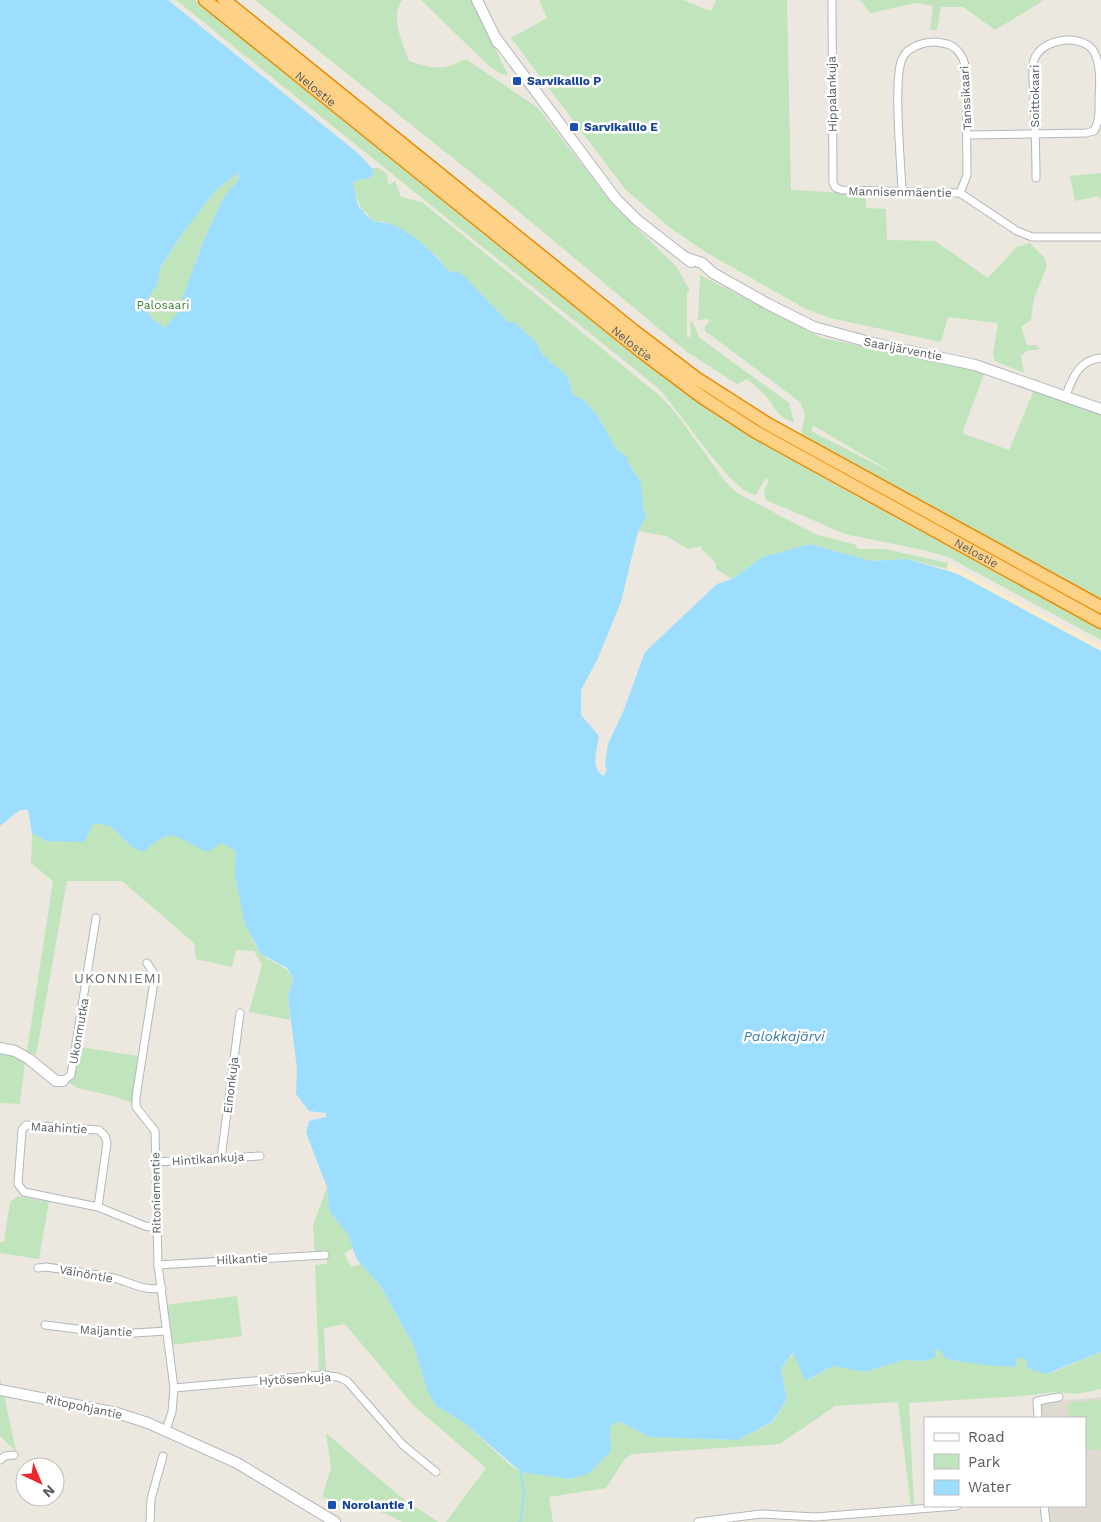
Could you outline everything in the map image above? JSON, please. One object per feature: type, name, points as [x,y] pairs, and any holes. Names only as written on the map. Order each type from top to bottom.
[{"type":"highway","name":"Nelostie","points":[[205,0],[642,352],[702,397],[801,458],[1101,622]]},
{"type":"highway","name":"Nelostie","points":[[224,0],[634,331],[696,378],[782,432],[1101,607]]},
{"type":"main road","name":"Saarijärventie","points":[[477,0],[496,38],[616,199],[638,220],[687,258],[702,263],[713,273],[791,317],[831,333],[975,365],[1066,395],[1101,409]]},
{"type":"main road","points":[[0,1048],[15,1051],[56,1081],[63,1081]]},
{"type":"main road","name":"Ritopohjantie","points":[[0,1390],[117,1413],[166,1430],[237,1463],[335,1522]]},
{"type":"street","name":"Hippalankuja","points":[[832,0],[832,145],[834,183],[836,188]]},
{"type":"street","name":"Soittokaari","points":[[968,135],[1035,134],[1086,134],[1094,131],[1098,124],[1100,76],[1098,59],[1092,49],[1083,43],[1066,40],[1049,44],[1039,52],[1034,60],[1035,134],[1036,178]]},
{"type":"street","name":"Tanssikaari","points":[[902,190],[899,78],[902,58],[916,45],[938,42],[949,44],[958,50],[964,59],[967,78],[968,175],[960,193]]},
{"type":"street","name":"Mannisenmäentie","points":[[836,188],[842,190],[902,190],[960,193],[1017,231],[1032,237],[1101,237]]},
{"type":"street","points":[[1066,395],[1077,369],[1086,361],[1101,358]]},
{"type":"street","name":"Ukonmutka","points":[[63,1081],[71,1075],[96,918]]},
{"type":"street","name":"Ritoniementie","points":[[147,963],[155,975],[136,1107],[155,1131],[158,1265],[174,1388],[172,1412],[166,1430]]},
{"type":"street","name":"Einonkuja","points":[[221,1158],[240,1013]]},
{"type":"street","name":"Maahintie","points":[[98,1207],[107,1143],[105,1136],[99,1130],[26,1125],[22,1130],[18,1184],[19,1188],[24,1192],[98,1207],[145,1226],[156,1228]]},
{"type":"street","name":"Hintikankuja","points":[[155,1162],[260,1156]]},
{"type":"street","name":"Hilkantie","points":[[158,1265],[325,1255]]},
{"type":"street","name":"Väinöntie","points":[[38,1268],[46,1267],[111,1277],[140,1288],[154,1290],[162,1288]]},
{"type":"street","name":"Maijantie","points":[[45,1325],[117,1334],[167,1331]]},
{"type":"street","name":"Hytösenkuja","points":[[174,1388],[323,1375],[338,1377],[354,1387],[403,1446],[436,1472]]},
{"type":"street","points":[[1038,1417],[1037,1400],[1059,1397]]},
{"type":"street","points":[[0,1460],[5,1456],[14,1455]]},
{"type":"street","points":[[150,1522],[151,1499],[163,1456]]},
{"type":"street","points":[[698,1522],[761,1514],[815,1519],[946,1507]]},
{"type":"street","points":[[1044,1507],[1046,1522]]},
{"type":"shaded area","points":[[1101,1397],[1101,1522],[1048,1522],[1047,1507],[1086,1507],[1086,1417],[1040,1417],[1039,1403]]},
{"type":"green space","points":[[176,0],[195,0],[638,358],[693,397],[806,468],[1101,628],[1101,640],[948,557],[845,534],[766,500],[764,490],[769,481],[766,478],[756,495],[746,491],[720,466],[658,388]]},
{"type":"green space","points":[[255,0],[403,0],[399,6],[397,22],[409,61],[438,68],[451,66],[466,59],[538,108],[615,207],[677,267],[690,291],[687,293],[687,338],[691,336],[690,322],[692,321],[700,338],[789,403],[794,422],[776,411],[765,395],[747,379],[737,384],[687,352],[488,186]]},
{"type":"green space","points":[[421,0],[472,0],[508,75],[501,74],[490,67]]},
{"type":"green space","points":[[539,0],[683,0],[711,11],[716,0],[787,0],[791,190],[865,194],[866,208],[886,209],[887,240],[935,241],[988,278],[1017,247],[1030,243],[1045,258],[1047,266],[1034,298],[1031,320],[1021,327],[1027,345],[1036,345],[1040,349],[1027,351],[1021,356],[1024,373],[995,361],[993,354],[998,323],[948,317],[941,342],[830,318],[804,308],[707,253],[669,227],[626,190],[511,38],[547,18]]},
{"type":"green space","points":[[858,0],[1044,0],[995,30],[963,7],[941,7],[937,30],[930,30],[933,6],[916,3],[870,13],[862,2]]},
{"type":"green space","points":[[377,167],[387,174],[388,185],[395,181],[401,197],[422,202],[660,396],[676,413],[724,480],[737,493],[815,534],[856,545],[857,549],[885,549],[948,563],[947,569],[907,559],[871,561],[810,544],[763,557],[732,579],[716,569],[716,563],[701,549],[702,546],[688,549],[666,536],[638,531],[646,517],[643,507],[641,482],[630,466],[627,457],[617,450],[597,415],[583,399],[573,395],[568,377],[543,355],[536,342],[514,322],[508,322],[449,272],[438,257],[383,221],[374,222],[366,212],[362,211],[352,185],[354,181],[373,175],[373,169]]},
{"type":"green space","name":"Palosaari","points":[[239,172],[238,180],[223,198],[202,244],[177,314],[165,328],[151,318],[144,305],[157,285],[160,268],[182,234],[216,190]]},
{"type":"green space","points":[[1101,173],[1101,200],[1099,196],[1075,201],[1070,176]]},
{"type":"green space","points":[[700,275],[822,338],[955,365],[984,374],[962,433],[1009,450],[1034,390],[1101,415],[1101,600],[801,435],[805,414],[800,402],[705,331],[705,326],[710,321],[706,318],[698,321]],"holes":[[[814,426],[897,475],[811,431]]]},
{"type":"green space","points":[[94,823],[110,826],[132,847],[161,825],[239,839],[242,898],[247,926],[263,956],[285,969],[293,978],[288,997],[290,1020],[249,1012],[262,965],[254,951],[236,950],[232,967],[196,959],[194,943],[122,881],[67,881],[36,1055],[27,1051],[53,881],[31,863],[32,833],[46,841],[83,842]]},
{"type":"green space","points":[[80,1047],[138,1056],[132,1103],[117,1097],[78,1088],[68,1082],[74,1077]]},
{"type":"green space","points":[[0,1051],[14,1055],[25,1062],[20,1104],[0,1103]]},
{"type":"green space","points":[[327,1187],[329,1211],[348,1235],[353,1248],[344,1253],[351,1267],[361,1264],[380,1285],[414,1346],[427,1390],[448,1413],[463,1422],[510,1465],[521,1472],[568,1479],[588,1474],[611,1451],[610,1427],[618,1421],[650,1437],[738,1440],[773,1422],[787,1399],[781,1369],[794,1352],[806,1381],[833,1366],[865,1372],[904,1360],[925,1361],[939,1348],[942,1351],[1016,1362],[1017,1357],[1023,1357],[1051,1373],[1101,1352],[1101,1389],[1077,1394],[1056,1392],[1023,1396],[909,1403],[914,1506],[911,1506],[898,1402],[835,1406],[780,1444],[632,1454],[624,1460],[606,1488],[549,1497],[553,1522],[446,1522],[486,1468],[413,1405],[345,1324],[324,1328],[326,1372],[319,1372],[315,1265],[327,1264],[327,1256],[315,1254],[313,1226]]},
{"type":"green space","points":[[18,1196],[49,1202],[39,1259],[0,1253],[0,1242],[4,1242],[10,1202]]},
{"type":"green space","points":[[237,1296],[242,1336],[171,1345],[166,1305]]},
{"type":"green space","points":[[0,1377],[16,1451],[0,1436]]},
{"type":"green space","points":[[1101,1400],[1101,1449],[1086,1450],[1086,1417],[1069,1417],[1068,1403]]},
{"type":"green space","points":[[326,1433],[398,1495],[438,1522],[402,1522],[387,1514],[322,1497],[331,1468]]},
{"type":"sand","points":[[948,563],[1101,646],[1101,651],[947,569]]},
{"type":"water","name":"Palokkajärvi","points":[[0,0],[168,0],[359,154],[373,169],[373,175],[369,178],[354,181],[353,185],[360,208],[374,222],[394,226],[416,239],[449,272],[456,271],[463,275],[508,322],[514,322],[536,342],[543,355],[568,377],[573,395],[583,399],[597,415],[617,450],[627,457],[630,466],[641,482],[646,517],[638,531],[621,602],[598,658],[581,690],[581,715],[599,736],[596,764],[597,769],[604,776],[607,769],[605,766],[608,744],[623,712],[645,652],[717,584],[732,579],[763,557],[810,544],[871,561],[907,559],[958,574],[1101,651],[1101,1352],[1046,1374],[1027,1368],[1027,1360],[1017,1357],[1016,1367],[984,1365],[946,1359],[939,1349],[935,1351],[936,1357],[925,1361],[904,1360],[865,1372],[833,1366],[805,1381],[793,1352],[781,1369],[787,1399],[772,1422],[738,1440],[650,1437],[618,1421],[610,1427],[611,1451],[588,1474],[568,1479],[521,1472],[463,1422],[436,1406],[427,1390],[414,1346],[380,1285],[357,1260],[348,1235],[329,1211],[327,1187],[306,1133],[309,1121],[326,1117],[326,1113],[309,1111],[296,1094],[297,1069],[288,997],[293,978],[287,968],[261,954],[245,924],[235,875],[236,851],[222,843],[207,852],[181,838],[169,836],[162,838],[143,852],[132,847],[110,826],[94,823],[84,842],[46,841],[32,833],[28,810],[20,810],[0,826]],"holes":[[[239,172],[238,180],[223,198],[202,244],[177,314],[165,328],[151,318],[144,305],[157,285],[160,268],[182,234],[216,190]]]},
{"type":"waterway","points":[[520,1522],[524,1495],[521,1472]]},
{"type":"place","name":"Sarvikallio P","points":[[517,81]]},
{"type":"place","name":"Sarvikallio E","points":[[574,127]]},
{"type":"place","name":"Norolantie 1","points":[[332,1505]]},
{"type":"district","name":"UKONNIEMI","points":[[118,978]]}]
